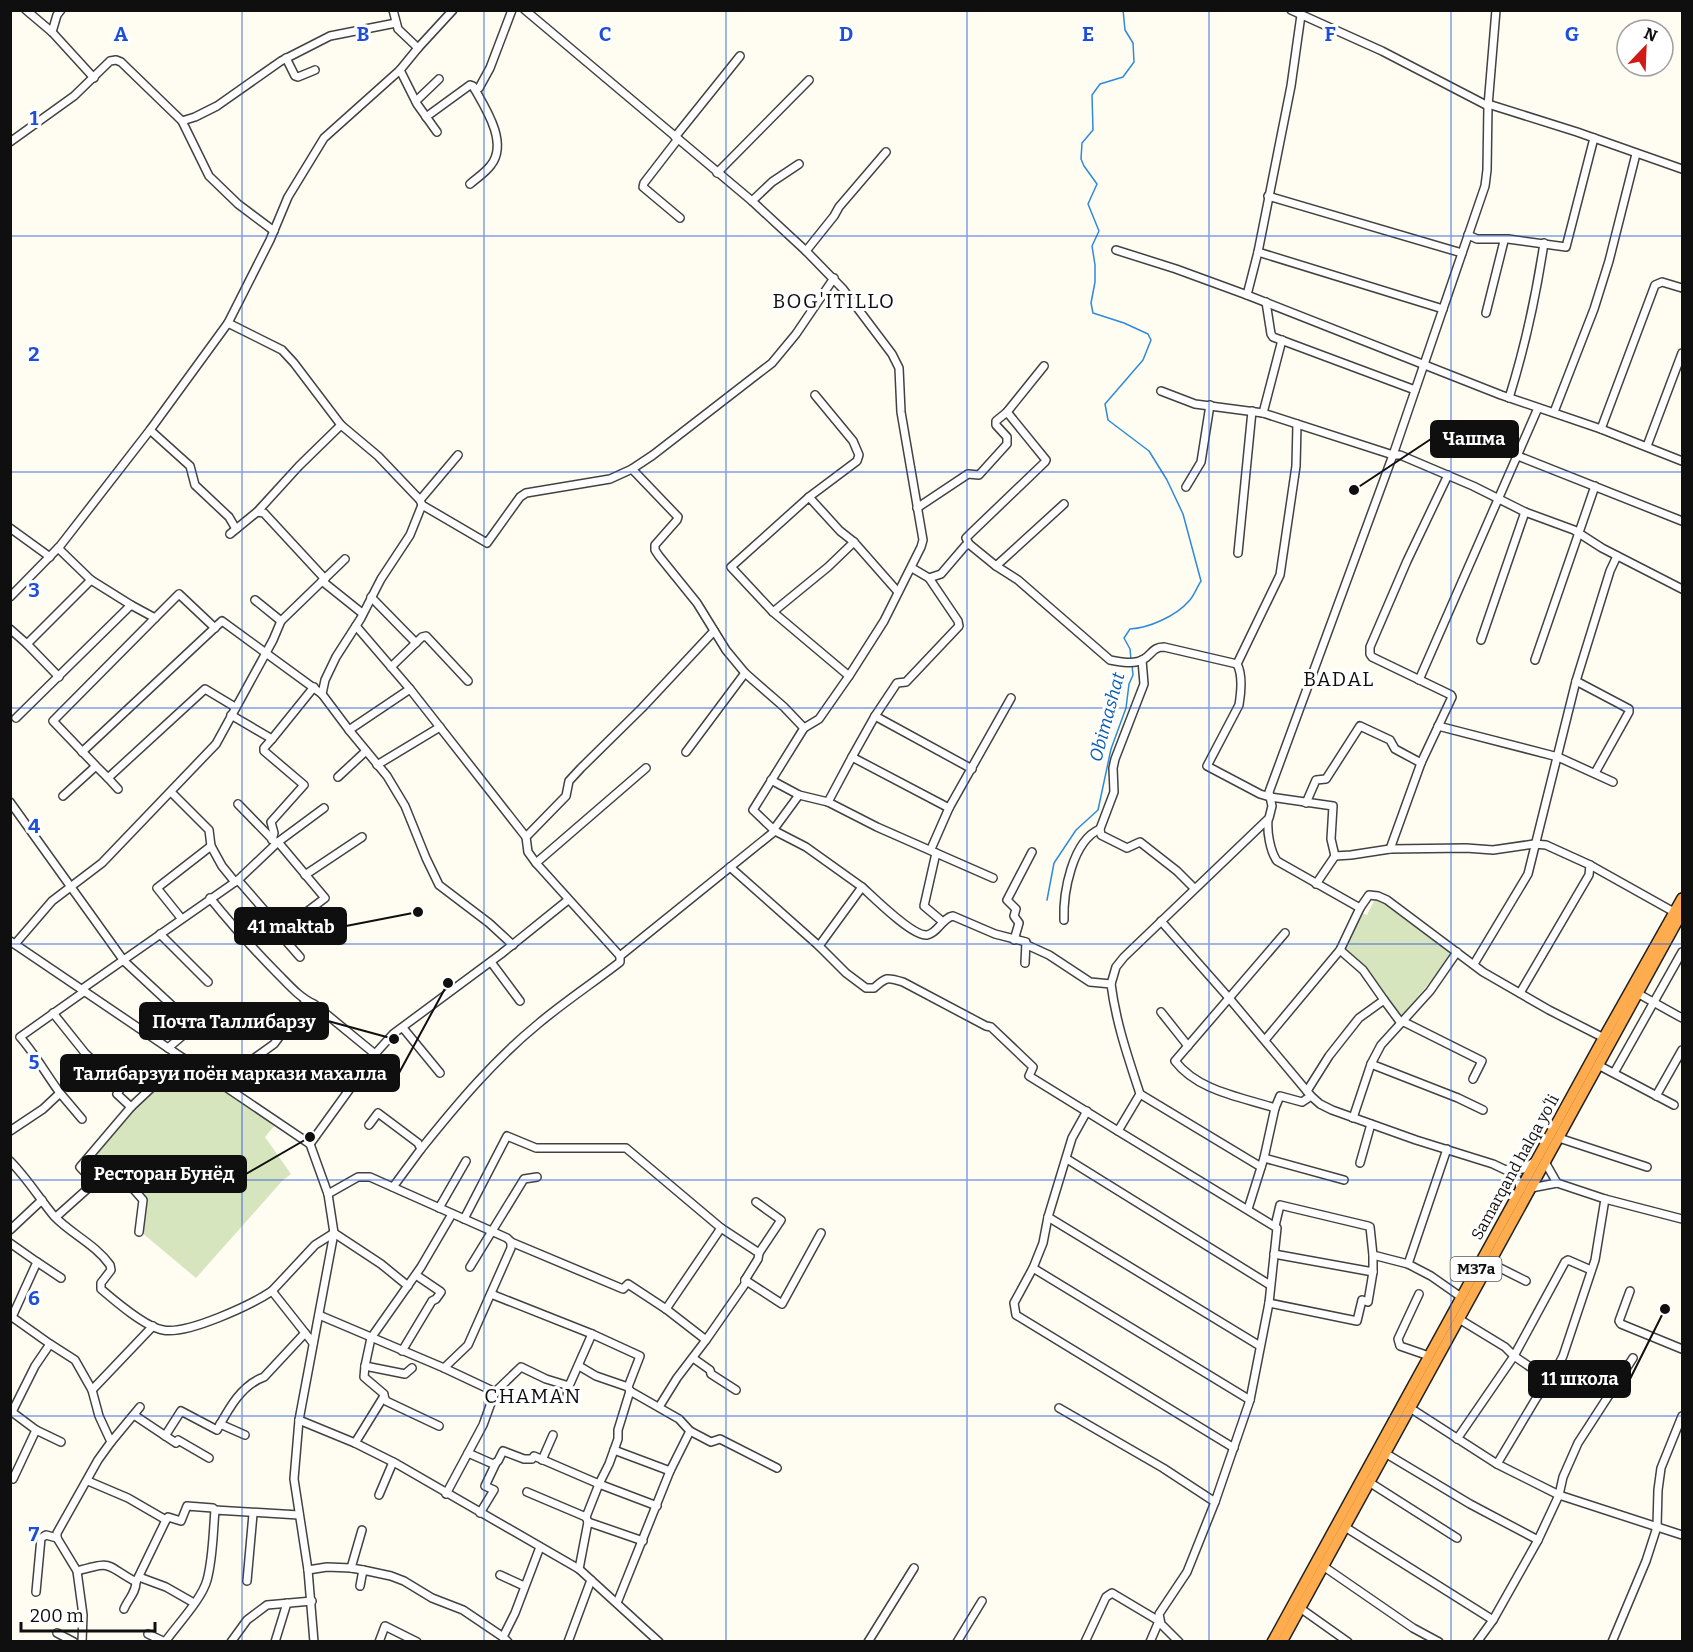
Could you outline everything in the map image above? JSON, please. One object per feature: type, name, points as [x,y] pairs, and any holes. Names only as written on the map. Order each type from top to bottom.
[{"type":"highway","name":"Samarqand halqa yoʻli","points":[[1272,1641],[1461,1297],[1488,1259],[1531,1188],[1540,1161],[1588,1075],[1598,1065],[1637,993],[1683,898]]},
{"type":"highway","name":"Samarqand halqa yoʻli","points":[[1282,1641],[1459,1319],[1520,1190],[1559,1138],[1604,1038],[1678,912]]},
{"type":"street","points":[[26,10],[52,32],[94,78]]},
{"type":"street","points":[[52,32],[57,15],[61,10]]},
{"type":"street","points":[[393,10],[398,29],[418,48]]},
{"type":"street","points":[[10,597],[58,548],[150,430],[228,323],[274,231],[288,197],[324,138],[400,70],[453,10]]},
{"type":"street","points":[[475,88],[479,88],[489,68],[512,10]]},
{"type":"street","points":[[525,10],[752,201],[806,251],[834,278],[892,354],[899,368],[901,412],[923,540],[912,568],[884,621],[819,719],[804,728],[753,810],[774,830],[806,847],[862,887],[920,934],[931,933],[949,916],[953,916],[995,934],[1026,942],[1027,945],[1049,955],[1090,982],[1111,984]]},
{"type":"street","points":[[1291,10],[1382,51],[1488,105],[1683,169]]},
{"type":"street","points":[[1360,908],[1282,865],[1274,856],[1268,828],[1272,806],[1269,792],[1393,455],[1485,186],[1488,105],[1496,10]]},
{"type":"street","points":[[1247,295],[1258,252],[1290,86],[1301,15]]},
{"type":"street","points":[[182,121],[217,106],[286,58],[330,36],[396,23]]},
{"type":"street","points":[[680,218],[643,187],[676,138],[740,56]]},
{"type":"street","points":[[286,58],[295,76],[298,77],[315,70]]},
{"type":"street","points":[[10,142],[74,96],[110,61],[116,60],[121,62],[182,121],[209,176],[237,204],[274,231]]},
{"type":"street","points":[[400,70],[416,101],[437,132]]},
{"type":"street","points":[[416,101],[439,79]]},
{"type":"street","points":[[717,173],[809,80]]},
{"type":"street","points":[[426,117],[470,85],[475,88],[495,126],[497,144],[493,164],[470,184]]},
{"type":"street","points":[[1468,235],[1478,239],[1504,241],[1508,239],[1564,248],[1567,245],[1594,138]]},
{"type":"street","points":[[806,251],[839,207],[886,152]]},
{"type":"street","points":[[1554,412],[1594,309],[1609,261],[1636,154]]},
{"type":"street","points":[[752,201],[772,182],[799,164]]},
{"type":"street","points":[[1268,196],[1462,253]]},
{"type":"street","points":[[1486,313],[1504,241]]},
{"type":"street","points":[[1509,398],[1524,349],[1538,286],[1544,243]]},
{"type":"street","points":[[1116,250],[1266,302],[1509,398],[1554,412],[1683,460]]},
{"type":"street","points":[[1258,252],[1443,309]]},
{"type":"street","points":[[228,323],[282,350],[341,425],[378,456],[421,503],[487,543],[520,497],[610,479],[632,469],[772,363],[796,334],[834,278]]},
{"type":"street","points":[[1601,429],[1655,285],[1662,282],[1683,288]]},
{"type":"street","points":[[1266,302],[1271,334],[1415,390]]},
{"type":"street","points":[[1263,413],[1282,340]]},
{"type":"street","points":[[1647,446],[1683,353]]},
{"type":"street","points":[[917,508],[968,474],[979,475],[986,468],[1007,444],[1007,437],[996,425],[996,421],[1007,412],[1044,366]]},
{"type":"street","points":[[1161,391],[1183,401],[1263,413],[1393,455],[1400,455],[1526,512],[1579,532],[1617,556],[1683,589]]},
{"type":"street","points":[[815,395],[854,441],[859,455],[858,460],[809,496],[732,567],[773,612],[849,676]]},
{"type":"street","points":[[1186,487],[1201,462],[1210,405]]},
{"type":"street","points":[[1419,680],[1538,408]]},
{"type":"street","points":[[1238,553],[1252,411]]},
{"type":"street","points":[[1007,412],[1046,460],[966,538],[969,544],[1018,580],[1110,660],[1132,662],[1142,660],[1154,649],[1164,647],[1237,664]]},
{"type":"street","points":[[1297,424],[1296,466],[1280,575],[1237,664],[1240,678],[1239,705],[1207,765],[1260,794],[1334,807],[1331,839],[1335,856],[1316,884]]},
{"type":"street","points":[[150,430],[190,466],[195,485],[229,517],[233,531],[257,512],[298,466],[341,425]]},
{"type":"street","points":[[322,693],[324,680],[336,657],[410,535],[421,503],[458,455]]},
{"type":"street","points":[[1518,456],[1683,521]]},
{"type":"street","points":[[632,469],[678,517],[659,540],[655,550],[697,603],[726,650],[745,673],[804,728]]},
{"type":"street","points":[[1390,849],[1421,763],[1452,696],[1372,657],[1370,647],[1407,561],[1448,475]]},
{"type":"street","points":[[1535,660],[1595,486]]},
{"type":"street","points":[[809,496],[898,592]]},
{"type":"street","points":[[996,566],[1064,504]]},
{"type":"street","points":[[257,512],[264,513],[271,518],[324,580],[362,614]]},
{"type":"street","points":[[1481,640],[1526,512]]},
{"type":"street","points":[[10,528],[50,557]]},
{"type":"street","points":[[773,612],[828,567],[854,542]]},
{"type":"street","points":[[929,578],[941,574],[969,544]]},
{"type":"street","points":[[58,548],[91,580],[155,618]]},
{"type":"street","points":[[1474,964],[1528,874],[1576,681],[1610,571],[1617,556]]},
{"type":"street","points":[[314,1641],[312,1601],[294,1479],[298,1420],[334,1233],[328,1194],[310,1144],[13,943],[52,901],[102,863],[216,744],[273,640],[281,621],[345,559]]},
{"type":"street","points":[[828,801],[875,716],[897,683],[906,682],[959,626],[958,621],[929,578],[912,568]]},
{"type":"street","points":[[27,644],[91,580]]},
{"type":"street","points":[[63,796],[96,766],[52,721],[179,594],[214,628]]},
{"type":"street","points":[[371,597],[416,643]]},
{"type":"street","points":[[255,600],[281,621]]},
{"type":"street","points":[[16,718],[131,605]]},
{"type":"street","points":[[82,752],[222,621],[322,693],[387,776],[405,806],[439,885],[489,923],[513,945]]},
{"type":"street","points":[[356,627],[410,689],[526,837],[528,852],[536,863],[620,956],[620,962],[538,1024],[498,1061],[458,1102],[393,1187]]},
{"type":"street","points":[[10,629],[59,676]]},
{"type":"street","points":[[526,837],[566,796],[569,782],[581,768],[642,708],[714,631]]},
{"type":"street","points":[[391,667],[423,636],[426,636],[468,681]]},
{"type":"street","points":[[1142,660],[1144,684],[1115,759],[1114,792],[1100,829],[1101,835],[1127,848],[1140,842],[1177,871],[1194,888]]},
{"type":"street","points":[[686,752],[745,673]]},
{"type":"street","points":[[1576,681],[1629,709],[1595,773]]},
{"type":"street","points":[[276,842],[271,822],[304,785],[264,751],[264,748],[314,687]]},
{"type":"street","points":[[108,778],[205,689],[235,707]]},
{"type":"street","points":[[349,730],[410,689]]},
{"type":"street","points":[[943,922],[924,906],[933,851],[950,808],[1011,698]]},
{"type":"street","points":[[231,716],[272,739]]},
{"type":"street","points":[[875,716],[972,769]]},
{"type":"street","points":[[1306,803],[1316,780],[1326,779],[1360,726],[1390,740],[1395,748],[1421,763]]},
{"type":"street","points":[[1438,726],[1558,757],[1613,782]]},
{"type":"street","points":[[377,765],[440,727]]},
{"type":"street","points":[[338,777],[366,751]]},
{"type":"street","points":[[852,757],[950,808]]},
{"type":"street","points":[[98,768],[118,789]]},
{"type":"street","points":[[536,863],[646,768]]},
{"type":"street","points":[[771,780],[799,795],[828,801],[877,827],[993,878]]},
{"type":"street","points":[[171,792],[208,830],[210,846],[222,866],[278,926],[279,933],[300,957]]},
{"type":"street","points":[[620,956],[774,830],[799,795]]},
{"type":"street","points":[[10,802],[124,961],[194,1026]]},
{"type":"street","points":[[238,804],[276,842],[325,898],[279,933]]},
{"type":"street","points":[[82,1119],[60,1093],[20,1037],[182,918],[237,881],[276,842],[324,808]]},
{"type":"street","points":[[1261,1167],[1140,1094],[1114,1014],[1111,984],[1116,967],[1124,957],[1269,818]]},
{"type":"street","points":[[1064,920],[1065,885],[1072,866],[1092,832],[1100,829]]},
{"type":"street","points":[[305,875],[362,837]]},
{"type":"street","points":[[1335,856],[1390,849],[1499,850],[1534,844],[1546,845],[1590,865],[1678,912]]},
{"type":"street","points":[[182,918],[157,888],[210,846]]},
{"type":"street","points":[[1014,940],[1018,923],[1014,916],[1016,909],[1007,900],[1032,852]]},
{"type":"street","points":[[1520,993],[1589,875],[1590,865]]},
{"type":"street","points":[[730,867],[846,973],[866,988],[874,988],[883,979],[890,978],[903,982],[991,1027],[1033,1067],[1029,1076],[1275,1226]]},
{"type":"street","points":[[819,946],[862,887]]},
{"type":"street","points":[[1265,1040],[1340,950],[1360,908],[1369,895],[1387,900],[1483,972],[1604,1038]]},
{"type":"street","points":[[210,898],[248,943],[306,1001],[314,1004],[375,1054]]},
{"type":"street","points":[[310,1144],[375,1054],[393,1034],[491,962],[568,900]]},
{"type":"street","points":[[1161,921],[1309,1093],[1332,1110],[1502,1168],[1514,1174],[1520,1190]]},
{"type":"street","points":[[1275,1108],[1215,1090],[1189,1076],[1175,1061],[1285,933]]},
{"type":"street","points":[[160,934],[208,982]]},
{"type":"street","points":[[1025,963],[1027,945]]},
{"type":"street","points":[[1340,950],[1363,970],[1401,1023]]},
{"type":"street","points":[[1353,1118],[1371,1064],[1381,1045],[1430,991],[1457,952]]},
{"type":"street","points":[[1614,1073],[1683,952]]},
{"type":"street","points":[[491,962],[520,1001]]},
{"type":"street","points":[[1637,993],[1683,1018]]},
{"type":"street","points":[[1248,1209],[1280,1096],[1302,1102],[1329,1056],[1359,1018],[1384,1000]]},
{"type":"street","points":[[220,1083],[274,1044],[306,1001]]},
{"type":"street","points":[[168,1048],[216,1010]]},
{"type":"street","points":[[1161,1012],[1188,1046]]},
{"type":"street","points":[[53,1013],[85,1053],[121,1088],[117,1094],[132,1107]]},
{"type":"street","points":[[1401,1023],[1404,1022],[1482,1061],[1473,1079]]},
{"type":"street","points":[[403,1028],[440,1073]]},
{"type":"street","points":[[1656,1096],[1683,1050]]},
{"type":"street","points":[[94,1182],[80,1167],[132,1107],[183,1058]]},
{"type":"street","points":[[1371,1064],[1483,1110]]},
{"type":"street","points":[[1598,1065],[1674,1106]]},
{"type":"street","points":[[10,1131],[43,1109],[60,1093]]},
{"type":"street","points":[[1118,1131],[1140,1094]]},
{"type":"street","points":[[1087,1110],[1072,1138],[1048,1217],[1043,1243],[1033,1268],[1014,1303],[1016,1315],[1234,1448]]},
{"type":"street","points":[[369,1125],[378,1113],[418,1143],[421,1149]]},
{"type":"street","points":[[1360,1163],[1371,1124]]},
{"type":"street","points":[[464,1219],[507,1136],[536,1148],[626,1148],[721,1227],[759,1253]]},
{"type":"street","points":[[1559,1138],[1647,1167]]},
{"type":"street","points":[[1408,1264],[1447,1149]]},
{"type":"street","points":[[1264,1158],[1344,1180]]},
{"type":"street","points":[[1067,1159],[1270,1285]]},
{"type":"street","points":[[10,1161],[56,1217],[87,1241],[110,1265],[111,1270],[101,1283],[101,1289],[120,1306],[161,1330],[170,1331],[198,1324],[243,1307],[272,1291],[315,1245],[334,1233]]},
{"type":"street","points":[[439,1208],[466,1161]]},
{"type":"street","points":[[1502,1168],[1514,1170],[1540,1161],[1557,1183]]},
{"type":"street","points":[[56,1217],[113,1166],[143,1200],[139,1232]]},
{"type":"street","points":[[328,1194],[364,1176],[393,1187],[507,1238],[511,1242],[623,1289],[628,1284],[666,1309],[706,1340]]},
{"type":"street","points":[[470,1267],[524,1179],[537,1177]]},
{"type":"street","points":[[1531,1188],[1557,1183],[1605,1199],[1683,1218]]},
{"type":"street","points":[[1497,1464],[1563,1356],[1591,1270],[1605,1199]]},
{"type":"street","points":[[10,1230],[42,1200]]},
{"type":"street","points":[[659,1407],[677,1378],[745,1284],[759,1253],[781,1220],[756,1202]]},
{"type":"street","points":[[1150,1641],[1159,1621],[1159,1614],[1187,1572],[1215,1502],[1250,1400],[1269,1304],[1277,1228],[1275,1226],[1280,1205],[1370,1227],[1373,1255],[1368,1302],[1362,1300],[1357,1320],[1269,1304]]},
{"type":"street","points":[[440,1426],[386,1401],[384,1394],[364,1377],[371,1338],[416,1275],[452,1214]]},
{"type":"street","points":[[1048,1217],[1260,1346]]},
{"type":"street","points":[[666,1309],[721,1227]]},
{"type":"street","points":[[334,1233],[381,1264],[408,1286]]},
{"type":"street","points":[[745,1280],[782,1304],[821,1233]]},
{"type":"street","points":[[444,1368],[468,1345],[511,1248],[511,1242]]},
{"type":"street","points":[[10,1243],[61,1278]]},
{"type":"street","points":[[1274,1254],[1372,1272]]},
{"type":"street","points":[[1373,1255],[1408,1264],[1431,1276],[1461,1297]]},
{"type":"street","points":[[1488,1259],[1526,1281]]},
{"type":"street","points":[[1457,1439],[1514,1356],[1565,1262],[1568,1260],[1591,1270]]},
{"type":"street","points":[[36,1262],[12,1317],[75,1360],[92,1390],[99,1416],[111,1442]]},
{"type":"street","points":[[1033,1268],[1250,1400]]},
{"type":"street","points":[[402,1352],[432,1301],[441,1292],[416,1275]]},
{"type":"street","points":[[272,1291],[313,1343]]},
{"type":"street","points":[[1630,1291],[1619,1321],[1621,1324],[1683,1349]]},
{"type":"street","points":[[491,1294],[592,1334],[640,1356],[618,1430],[618,1439],[587,1520],[579,1569]]},
{"type":"street","points":[[1419,1294],[1398,1339],[1400,1346],[1429,1356]]},
{"type":"street","points":[[319,1315],[495,1392]]},
{"type":"street","points":[[1459,1319],[1505,1347],[1514,1356],[1549,1380]]},
{"type":"street","points":[[92,1390],[153,1326]]},
{"type":"street","points":[[165,1436],[181,1411],[217,1430],[228,1409],[245,1389],[255,1380],[264,1377],[305,1333]]},
{"type":"street","points":[[566,1401],[569,1386],[592,1334]]},
{"type":"street","points":[[50,1344],[35,1366],[12,1412],[36,1430],[61,1442]]},
{"type":"street","points":[[693,1358],[710,1370],[711,1374],[736,1390]]},
{"type":"street","points":[[1478,1641],[1493,1620],[1538,1540],[1559,1495],[1563,1477],[1578,1443],[1633,1358]]},
{"type":"street","points":[[366,1366],[405,1374],[412,1368]]},
{"type":"street","points":[[579,1366],[596,1376],[629,1389],[679,1419],[690,1431],[711,1442],[720,1439],[777,1468]]},
{"type":"street","points":[[446,1494],[483,1425],[495,1392],[521,1367],[546,1379],[569,1386]]},
{"type":"street","points":[[355,1443],[384,1396]]},
{"type":"street","points":[[82,1641],[83,1615],[77,1571],[57,1538],[57,1533],[98,1460],[140,1407]]},
{"type":"street","points":[[1059,1408],[1163,1468],[1215,1502]]},
{"type":"street","points":[[1410,1408],[1497,1464],[1559,1495],[1683,1535]]},
{"type":"street","points":[[134,1415],[176,1443],[178,1440],[209,1458]]},
{"type":"street","points":[[1612,1641],[1646,1561],[1657,1527],[1661,1468],[1683,1416]]},
{"type":"street","points":[[298,1420],[355,1443],[393,1462],[579,1569],[659,1641]]},
{"type":"street","points":[[220,1424],[245,1435]]},
{"type":"street","points":[[13,1479],[36,1430]]},
{"type":"street","points":[[617,1603],[670,1471],[690,1431]]},
{"type":"street","points":[[542,1460],[553,1435]]},
{"type":"street","points":[[614,1450],[670,1471]]},
{"type":"street","points":[[480,1513],[494,1490],[485,1486],[503,1451],[524,1459],[532,1459],[534,1456],[657,1506]]},
{"type":"street","points":[[468,1453],[489,1463],[496,1463]]},
{"type":"street","points":[[1385,1454],[1470,1504],[1538,1540]]},
{"type":"street","points":[[379,1495],[393,1462]]},
{"type":"street","points":[[88,1481],[128,1498],[166,1520]]},
{"type":"street","points":[[1369,1482],[1457,1538]]},
{"type":"street","points":[[527,1492],[587,1520],[643,1541]]},
{"type":"street","points":[[124,1609],[128,1599],[134,1594],[138,1580],[166,1520],[168,1517],[181,1521],[187,1506],[252,1514],[299,1515]]},
{"type":"street","points":[[148,1634],[165,1641],[207,1582],[215,1510]]},
{"type":"street","points":[[247,1581],[252,1514]]},
{"type":"street","points":[[1345,1527],[1493,1620]]},
{"type":"street","points":[[351,1568],[362,1530]]},
{"type":"street","points":[[36,1592],[41,1538],[46,1535],[57,1538]]},
{"type":"street","points":[[308,1570],[327,1567],[351,1568],[404,1581],[432,1598],[463,1610],[505,1639],[540,1547]]},
{"type":"street","points":[[77,1571],[103,1563],[108,1564],[138,1580],[166,1587],[194,1603]]},
{"type":"street","points":[[1323,1566],[1413,1628],[1439,1641]]},
{"type":"street","points":[[868,1641],[914,1568]]},
{"type":"street","points":[[360,1586],[363,1570]]},
{"type":"street","points":[[500,1575],[524,1587]]},
{"type":"street","points":[[568,1641],[591,1580]]},
{"type":"street","points":[[1085,1641],[1106,1597],[1112,1593],[1159,1621],[1179,1641]]},
{"type":"street","points":[[231,1641],[247,1620],[267,1605],[312,1601]]},
{"type":"street","points":[[957,1641],[982,1601]]},
{"type":"street","points":[[275,1641],[286,1603]]},
{"type":"street","points":[[1300,1608],[1348,1641]]},
{"type":"street","points":[[379,1641],[385,1626],[417,1641]]},
{"type":"street","points":[[57,1633],[74,1641]]},
{"type":"green space","points":[[1377,895],[1454,953],[1401,1017],[1365,966],[1345,948],[1362,913],[1367,915]]},
{"type":"green space","points":[[183,1064],[199,1074],[200,1080],[214,1082],[276,1124],[265,1137],[291,1174],[283,1180],[196,1278],[141,1232],[145,1199],[117,1165],[92,1155],[137,1106]]},
{"type":"waterway","name":"Obimashat","points":[[1123,10],[1125,30],[1133,43],[1134,62],[1123,77],[1100,84],[1092,95],[1093,130],[1082,143],[1081,159],[1097,184],[1088,204],[1099,231],[1092,246],[1095,282],[1091,303],[1093,313],[1148,334],[1151,340],[1143,360],[1105,404],[1108,420],[1149,451],[1167,480],[1183,514],[1201,581],[1191,599],[1177,612],[1154,624],[1130,629],[1124,638],[1130,649],[1131,660]]},
{"type":"waterway","name":"Obimashat","points":[[1047,900],[1054,863],[1076,830],[1098,810],[1111,749],[1126,708],[1129,684],[1133,675],[1132,665]]},
{"type":"place","name":"Чашма","points":[[1354,490]]},
{"type":"place","name":"41 maktab","points":[[418,912]]},
{"type":"place","name":"Талибарзуи поён маркази махалла","points":[[448,983]]},
{"type":"place","name":"Почта Таллибарзу","points":[[394,1039]]},
{"type":"place","name":"Ресторан Бунёд","points":[[310,1137]]},
{"type":"place","name":"11 школа","points":[[1665,1309]]},
{"type":"district","name":"BOG'ITILLO","points":[[834,301]]},
{"type":"district","name":"BADAL","points":[[1339,679]]},
{"type":"district","name":"CHAMAN","points":[[533,1396]]}]
